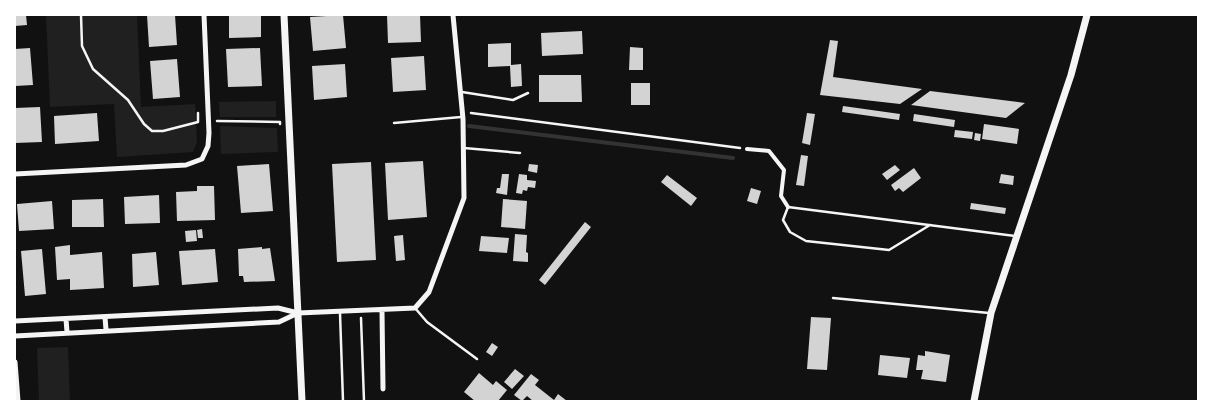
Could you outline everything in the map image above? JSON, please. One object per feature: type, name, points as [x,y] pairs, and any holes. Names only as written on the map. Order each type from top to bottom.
[{"type":"street","points":[[15,174],[186,165],[202,160],[208,146],[204,15]]},
{"type":"street","points":[[284,15],[302,401]]},
{"type":"street","points":[[15,321],[278,308],[298,313],[415,308],[429,292],[464,198],[463,117],[452,15]]},
{"type":"street","points":[[974,401],[991,313],[1015,236],[1071,74],[1087,15]]},
{"type":"street","points":[[747,149],[769,151],[784,170],[781,196],[788,207]]},
{"type":"street","points":[[382,310],[383,389]]},
{"type":"street","points":[[15,336],[279,322],[298,313]]},
{"type":"street","points":[[105,316],[106,330]]},
{"type":"street","points":[[66,319],[67,332]]},
{"type":"street","points":[[15,362],[18,401]]},
{"type":"lane","points":[[460,92],[513,100],[528,93]]},
{"type":"lane","points":[[394,123],[463,117]]},
{"type":"lane","points":[[464,148],[520,153]]},
{"type":"lane","points":[[930,225],[889,250],[806,241],[790,232],[783,220],[788,207],[930,225],[1015,236]]},
{"type":"lane","points":[[833,298],[991,313]]},
{"type":"lane","points":[[415,308],[427,322],[477,359]]},
{"type":"lane","points":[[340,312],[343,401]]},
{"type":"path","points":[[81,15],[82,46],[93,69],[128,100],[144,124],[152,131],[163,131],[198,122]]},
{"type":"path","points":[[471,113],[747,149]]},
{"type":"path","points":[[216,121],[280,122]]},
{"type":"path","points":[[360,311],[364,401]]},
{"type":"shaded area","points":[[46,15],[137,15],[141,107],[195,104],[197,142],[193,152],[117,157],[114,104],[50,107]]},
{"type":"shaded area","points":[[276,101],[276,117],[220,117],[219,102]]},
{"type":"shaded area","points":[[220,126],[277,128],[278,152],[221,154]]},
{"type":"shaded area","points":[[68,347],[70,401],[39,401],[37,348]]},
{"type":"building","points":[[15,15],[26,15],[27,25],[15,26]]},
{"type":"building","points":[[147,15],[175,15],[177,45],[149,47]]},
{"type":"building","points":[[229,15],[261,15],[261,37],[229,38]]},
{"type":"building","points":[[343,15],[346,48],[313,51],[310,17]]},
{"type":"building","points":[[387,15],[420,15],[421,42],[388,43]]},
{"type":"building","points":[[582,31],[583,54],[542,56],[541,33]]},
{"type":"building","points":[[830,40],[838,41],[833,77],[922,89],[900,104],[820,95]]},
{"type":"building","points":[[511,43],[511,65],[521,64],[522,86],[511,87],[510,66],[488,67],[488,44]]},
{"type":"building","points":[[630,47],[643,48],[643,70],[629,70]]},
{"type":"building","points":[[30,48],[33,85],[15,86],[15,49]]},
{"type":"building","points":[[260,48],[262,86],[228,87],[226,49]]},
{"type":"building","points":[[424,56],[426,90],[393,92],[391,58]]},
{"type":"building","points":[[177,59],[180,97],[153,99],[150,61]]},
{"type":"building","points":[[345,64],[347,97],[314,100],[312,66]]},
{"type":"building","points":[[539,75],[581,75],[582,102],[539,102]]},
{"type":"building","points":[[631,83],[650,83],[650,105],[631,105]]},
{"type":"building","points":[[930,91],[1025,103],[1006,118],[911,105]]},
{"type":"building","points":[[843,106],[900,114],[899,120],[842,112]]},
{"type":"building","points":[[40,107],[42,142],[15,143],[15,108]]},
{"type":"building","points":[[97,113],[99,141],[55,144],[54,116]]},
{"type":"building","points":[[807,113],[815,114],[810,145],[802,143]]},
{"type":"building","points":[[914,114],[955,120],[954,127],[913,121]]},
{"type":"building","points":[[984,124],[1019,129],[1017,144],[982,139]]},
{"type":"building","points":[[955,130],[973,132],[972,139],[954,137]]},
{"type":"building","points":[[975,133],[981,134],[980,141],[974,140]]},
{"type":"building","points":[[801,155],[808,156],[804,186],[796,185]]},
{"type":"building","points":[[423,161],[427,217],[388,220],[385,163]]},
{"type":"building","points":[[371,162],[376,260],[337,262],[332,164]]},
{"type":"building","points":[[269,164],[273,211],[241,213],[237,166]]},
{"type":"building","points":[[529,164],[538,165],[537,173],[528,171]]},
{"type":"building","points":[[895,165],[900,170],[887,180],[882,174]]},
{"type":"building","points":[[914,168],[921,178],[903,192],[899,188],[895,191],[891,185]]},
{"type":"building","points":[[502,174],[509,174],[507,195],[496,193],[497,188],[500,188]]},
{"type":"building","points":[[519,174],[527,175],[527,180],[536,181],[535,188],[528,187],[527,191],[523,190],[522,194],[516,193]]},
{"type":"building","points":[[1001,174],[1014,176],[1013,185],[999,183]]},
{"type":"building","points":[[667,175],[697,198],[691,206],[661,182]]},
{"type":"building","points":[[197,186],[214,186],[215,220],[177,221],[176,192],[197,191]]},
{"type":"building","points":[[751,188],[761,191],[757,204],[747,201]]},
{"type":"building","points":[[159,195],[160,223],[125,224],[124,197]]},
{"type":"building","points":[[103,199],[104,227],[72,227],[72,200]]},
{"type":"building","points":[[503,199],[527,201],[525,229],[501,227]]},
{"type":"building","points":[[52,201],[54,229],[19,231],[17,204]]},
{"type":"building","points":[[971,203],[1006,208],[1005,214],[970,209]]},
{"type":"building","points":[[585,222],[591,227],[545,285],[539,280]]},
{"type":"building","points":[[202,229],[203,238],[198,238],[197,230]]},
{"type":"building","points":[[196,230],[197,241],[186,242],[185,231]]},
{"type":"building","points":[[515,234],[527,235],[526,252],[528,253],[528,262],[513,261]]},
{"type":"building","points":[[403,235],[405,260],[396,261],[394,236]]},
{"type":"building","points":[[481,236],[509,238],[507,253],[479,251]]},
{"type":"building","points":[[70,245],[70,255],[102,252],[104,288],[70,290],[70,279],[57,280],[55,247]]},
{"type":"building","points":[[262,247],[262,249],[270,248],[275,281],[244,282],[243,276],[239,276],[238,249]]},
{"type":"building","points":[[42,249],[46,294],[25,296],[21,251]]},
{"type":"building","points":[[215,249],[218,282],[182,285],[179,251]]},
{"type":"building","points":[[156,252],[159,285],[133,287],[132,254]]},
{"type":"building","points":[[811,317],[831,318],[827,370],[807,369]]},
{"type":"building","points":[[492,343],[498,347],[492,356],[486,352]]},
{"type":"building","points":[[925,351],[950,355],[946,382],[921,379],[923,370],[916,370],[918,355],[925,356]]},
{"type":"building","points":[[880,355],[910,358],[907,378],[878,375]]},
{"type":"building","points":[[515,369],[524,376],[512,389],[504,382]]},
{"type":"building","points":[[479,373],[493,385],[496,381],[507,390],[498,401],[475,401],[464,392]]},
{"type":"building","points":[[531,374],[539,380],[535,385],[554,400],[558,394],[567,401],[533,401],[527,396],[522,401],[514,395]]},
{"type":"waterway","points":[[469,126],[733,158]]}]
